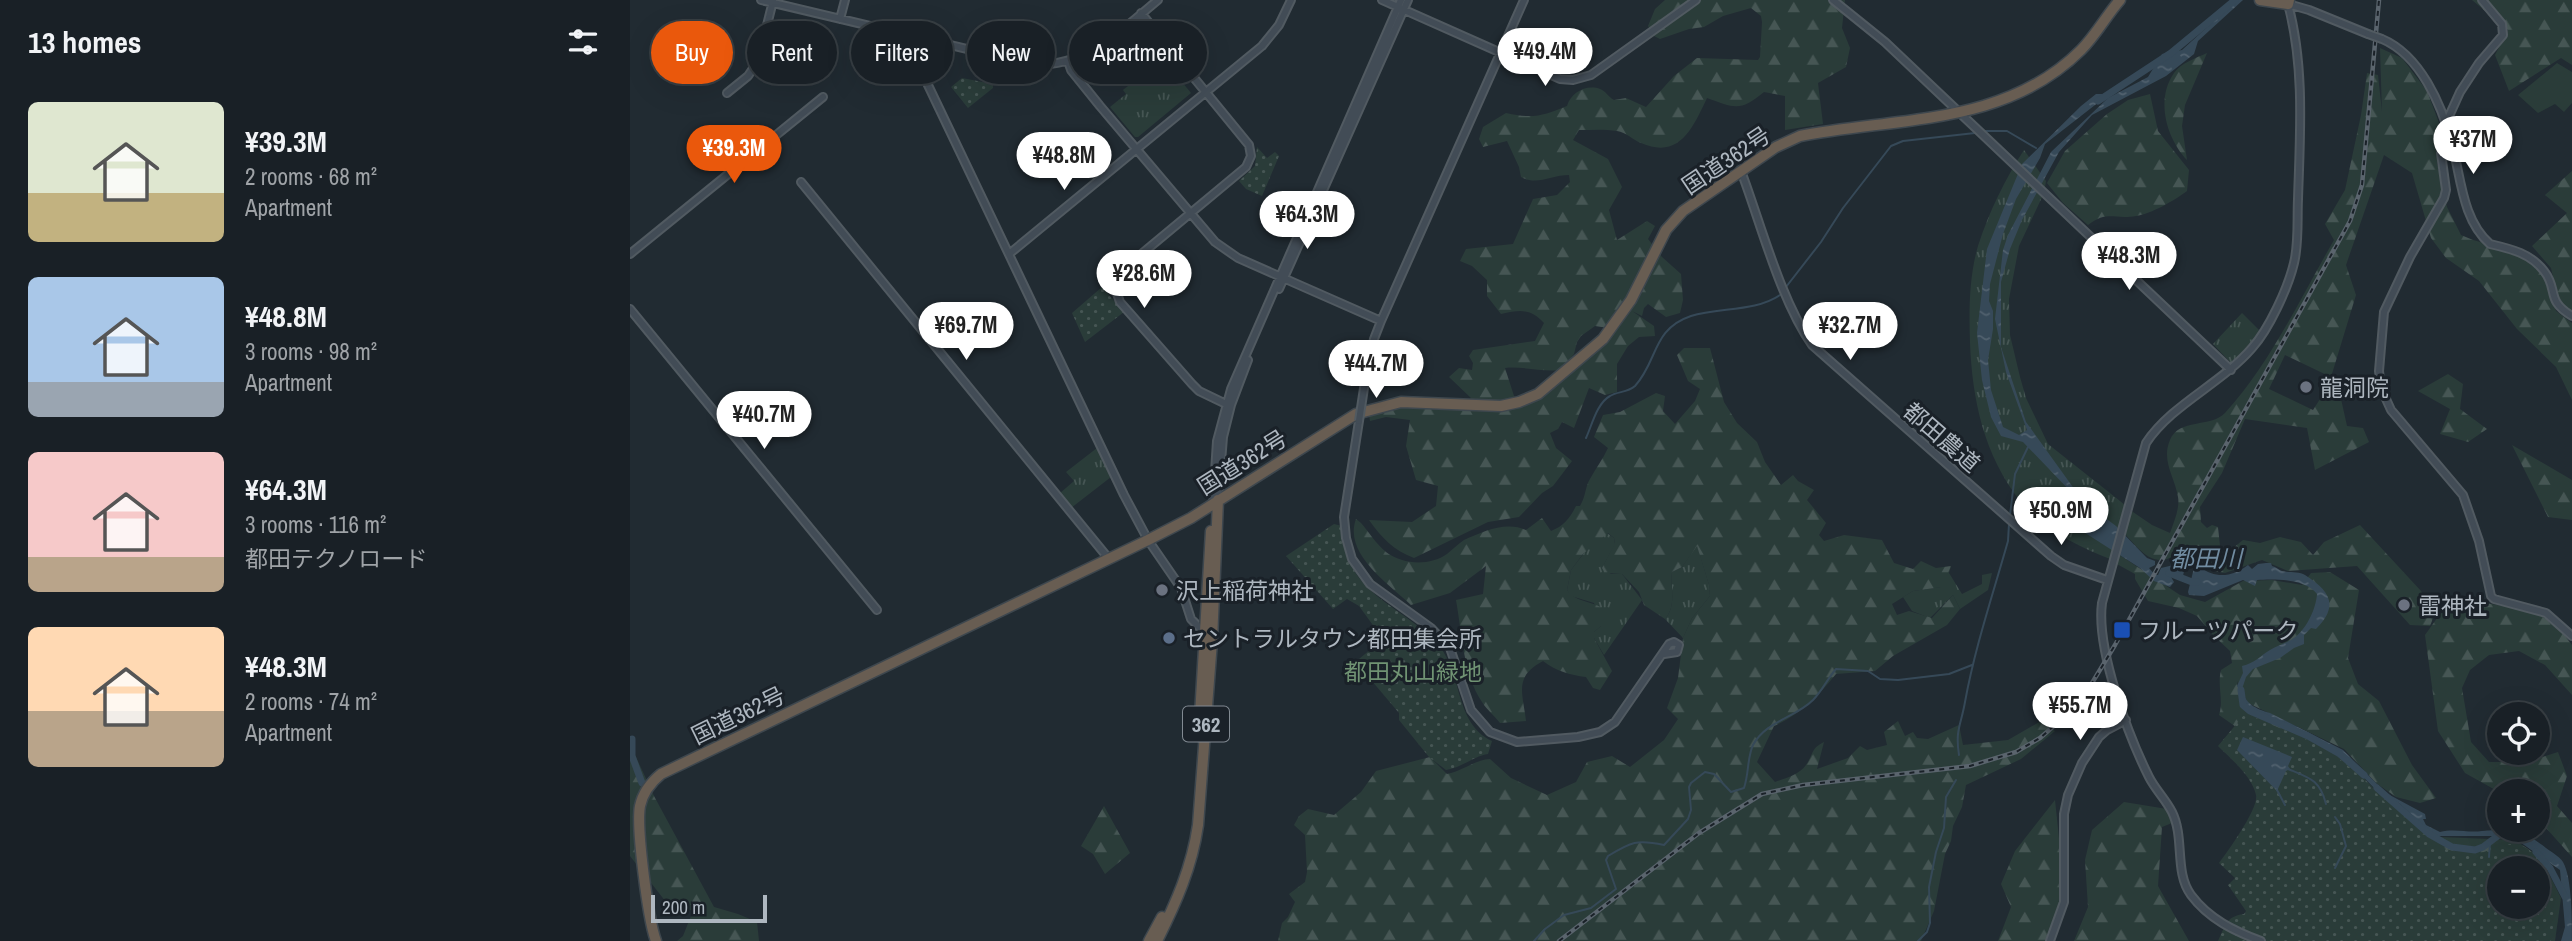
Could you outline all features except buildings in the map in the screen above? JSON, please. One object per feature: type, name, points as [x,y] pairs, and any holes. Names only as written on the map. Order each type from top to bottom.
[{"type":"highway","name":"国道362号","points":[[656,941],[649,912],[639,819],[645,791],[661,774],[1148,540],[1216,502],[1356,414],[1378,406],[1418,401],[1501,406],[1538,394],[1604,339],[1632,300],[1665,230],[1683,211],[1776,147],[1800,136],[1959,114],[2009,99],[2043,81],[2080,51],[2120,0]]},
{"type":"highway","points":[[2260,0],[2288,2]]},
{"type":"highway","name":"362","points":[[1149,941],[1184,869],[1190,842],[1216,502]]},
{"type":"highway","name":"362","points":[[1157,941],[1180,893],[1195,845],[1198,825],[1212,641],[1216,502]]},
{"type":"street","points":[[761,0],[851,22]]},
{"type":"street","points":[[840,19],[845,0]]},
{"type":"street","points":[[953,47],[1028,64],[1068,61],[1101,47],[1158,0]]},
{"type":"street","points":[[1009,254],[1267,41],[1279,25],[1291,0]]},
{"type":"street","points":[[1382,0],[1401,6],[1560,79],[1591,75],[1696,0]]},
{"type":"street","points":[[1216,502],[1217,441],[1226,404],[1401,6],[1408,0]]},
{"type":"street","points":[[1524,0],[1381,321],[1366,375],[1344,517],[1346,538],[1352,559],[1370,584],[1431,628],[1450,648],[1471,710],[1490,732],[1517,742],[1578,737],[1600,732],[1615,722],[1664,653]]},
{"type":"street","points":[[1833,0],[1885,42],[2231,370]]},
{"type":"street","points":[[2445,125],[2460,92],[2479,63],[2501,41],[2503,35],[2502,24],[2482,0]]},
{"type":"street","points":[[727,93],[748,76],[758,61],[772,1]]},
{"type":"street","points":[[2288,2],[2382,39],[2400,49],[2413,61],[2426,79],[2445,125],[2464,199],[2472,218],[2490,244],[2527,255],[2545,272],[2556,305],[2572,316]]},
{"type":"street","points":[[2261,941],[2225,926],[2190,893],[2183,878],[2180,844],[2172,813],[2150,780],[2126,720],[2102,640],[2100,620],[2107,580],[2114,563],[2143,450],[2151,436],[2250,351],[2264,332],[2295,260],[2300,108],[2297,49],[2288,2]]},
{"type":"street","points":[[1141,13],[1249,145],[1251,158],[1246,167],[1121,271],[1116,280],[1115,292],[1128,312],[1183,376],[1199,391],[1226,404]]},
{"type":"street","points":[[1068,61],[1071,70],[1189,214],[1220,247],[1282,278],[1381,321]]},
{"type":"street","points":[[926,84],[1148,540],[1181,588],[1191,619],[1205,632]]},
{"type":"street","points":[[630,254],[822,97]]},
{"type":"street","points":[[2451,141],[2441,153],[2446,190],[2444,198],[2410,257],[2384,312],[2379,372],[2381,388],[2391,410],[2463,495],[2480,541],[2491,596],[2546,613],[2572,636]]},
{"type":"street","name":"都田農道","points":[[1741,171],[1785,292],[1802,330],[1812,345],[2064,565],[2107,580]]},
{"type":"street","points":[[801,182],[1109,559]]},
{"type":"street","points":[[1216,502],[1223,437],[1231,405],[1282,278]]},
{"type":"street","points":[[630,309],[877,610]]},
{"type":"street","points":[[2050,941],[2064,902],[2064,814],[2068,795],[2082,763],[2099,737],[2114,725],[2126,720]]},
{"type":"green space","points":[[1665,0],[1845,0],[1842,28],[1850,48],[1846,67],[1818,83],[1823,124],[1785,130],[1785,96],[1764,92],[1749,103],[1737,106],[1707,98],[1683,138],[1666,147],[1641,143],[1617,131],[1579,130],[1573,140],[1608,159],[1622,187],[1609,210],[1617,240],[1647,221],[1655,226],[1648,239],[1662,257],[1681,274],[1683,300],[1680,313],[1666,317],[1648,304],[1642,316],[1632,311],[1654,326],[1655,336],[1639,337],[1628,346],[1617,364],[1617,392],[1605,395],[1589,388],[1574,428],[1562,422],[1558,429],[1550,433],[1556,448],[1572,461],[1553,486],[1542,493],[1519,517],[1488,522],[1414,558],[1407,555],[1388,543],[1369,520],[1412,522],[1436,506],[1438,486],[1416,480],[1406,446],[1410,420],[1386,417],[1370,421],[1369,415],[1401,408],[1457,409],[1471,398],[1449,377],[1459,368],[1472,370],[1473,363],[1469,356],[1473,350],[1535,341],[1544,323],[1524,311],[1501,314],[1487,296],[1487,280],[1472,266],[1460,261],[1466,249],[1513,244],[1533,199],[1557,195],[1570,182],[1569,175],[1538,180],[1521,177],[1507,141],[1483,147],[1479,139],[1483,127],[1506,113],[1531,116],[1567,106],[1576,93],[1585,88],[1602,90],[1614,100],[1626,98],[1646,107],[1674,76],[1697,58],[1758,60],[1760,57],[1761,16],[1751,8],[1723,16],[1704,27],[1660,39],[1654,36],[1648,26],[1655,9]],"holes":[[[1595,326],[1608,328],[1533,401],[1522,406],[1514,396],[1505,368],[1561,370],[1574,354],[1581,336]]]},
{"type":"green space","points":[[2472,0],[2572,0],[2572,65],[2561,58],[2509,91],[2495,55],[2508,30]]},
{"type":"green space","points":[[2380,48],[2402,58],[2427,91],[2444,136],[2437,163],[2447,207],[2461,235],[2527,255],[2543,276],[2556,311],[2572,323],[2572,400],[2556,367],[2517,329],[2479,281],[2446,258],[2431,238],[2412,173],[2384,155],[2346,265],[2356,295],[2331,377],[2285,355],[2269,389],[2313,410],[2329,385],[2339,390],[2347,426],[2363,428],[2369,442],[2315,470],[2307,428],[2245,419],[2222,473],[2200,507],[2201,522],[2207,528],[2212,525],[2218,527],[2220,546],[2228,552],[2243,540],[2260,543],[2280,537],[2301,542],[2313,555],[2324,542],[2360,525],[2421,591],[2435,613],[2430,626],[2410,625],[2357,566],[2288,571],[2262,560],[2225,573],[2214,571],[2179,552],[2170,558],[2155,559],[2142,552],[2124,533],[2130,510],[2170,533],[2178,501],[2167,455],[2170,440],[2180,429],[2219,418],[2241,394],[2284,330],[2334,240],[2325,224],[2345,190],[2367,73],[2378,75],[2382,112]]},
{"type":"green space","points":[[2207,53],[2185,105],[2182,126],[2187,160],[2169,130],[2164,107],[2165,95],[2177,69]]},
{"type":"green space","points":[[2557,63],[2572,72],[2572,103],[2564,112],[2555,104],[2538,113],[2518,95]]},
{"type":"green space","points":[[962,78],[967,79],[967,84],[993,84],[993,88],[968,108],[951,87]]},
{"type":"green space","points":[[1130,84],[1184,84],[1191,93],[1135,137],[1110,107],[1126,94],[1123,90]]},
{"type":"green space","points":[[2150,94],[2158,131],[2189,170],[2187,191],[2149,213],[2106,217],[2088,225],[2063,203],[2047,183],[2065,151],[2107,114],[2128,100]]},
{"type":"green space","points":[[1257,147],[1267,158],[1275,152],[1279,156],[1262,196],[1246,189],[1239,181],[1255,166]]},
{"type":"green space","points":[[2024,150],[2046,181],[2044,193],[2019,246],[2009,299],[2010,335],[2026,398],[2048,444],[2125,505],[2110,559],[2062,536],[2040,521],[2021,502],[1998,466],[1977,406],[1970,342],[1973,270],[1978,246],[1992,208]]},
{"type":"green space","points":[[2572,171],[2572,315],[2559,302],[2551,268],[2532,246],[2567,213],[2545,195]]},
{"type":"green space","points":[[1102,287],[1124,312],[1085,342],[1072,313]]},
{"type":"green space","points":[[2242,313],[2259,330],[2254,342],[2232,364],[2213,344]]},
{"type":"green space","points":[[1684,348],[1710,348],[1724,402],[1737,423],[1757,442],[1765,462],[1781,485],[1793,475],[1814,490],[1807,500],[1826,523],[1819,535],[1824,541],[1844,535],[1882,540],[1894,563],[1913,569],[1921,561],[1936,568],[1951,566],[1942,587],[1913,591],[1892,604],[1897,615],[1909,611],[1932,618],[1953,595],[1960,609],[1947,625],[1893,656],[1875,671],[1836,674],[1808,704],[1774,726],[1757,762],[1775,782],[1800,771],[1814,749],[1824,742],[1817,769],[1848,758],[1860,746],[1867,750],[1887,745],[1884,732],[1898,721],[1905,736],[1913,732],[1917,738],[1928,739],[1959,725],[1963,745],[2008,740],[2041,721],[2055,731],[2021,759],[1966,785],[1962,807],[1945,854],[1934,911],[1921,941],[1278,941],[1282,923],[1295,902],[1289,894],[1305,882],[1307,872],[1305,835],[1294,825],[1299,816],[1308,809],[1334,815],[1361,792],[1376,771],[1430,757],[1447,774],[1490,759],[1511,778],[1547,795],[1576,782],[1587,762],[1612,756],[1630,767],[1664,740],[1678,719],[1667,708],[1678,678],[1683,638],[1692,618],[1710,596],[1697,546],[1682,567],[1672,572],[1672,602],[1665,619],[1644,605],[1639,592],[1622,574],[1605,573],[1602,568],[1615,543],[1608,533],[1583,554],[1571,570],[1567,590],[1576,598],[1600,607],[1612,616],[1609,623],[1594,632],[1594,638],[1612,671],[1600,690],[1593,688],[1586,677],[1563,672],[1543,661],[1527,673],[1522,686],[1526,721],[1500,723],[1482,702],[1471,679],[1456,600],[1483,594],[1486,566],[1450,593],[1411,605],[1371,568],[1356,544],[1354,532],[1356,519],[1386,552],[1408,562],[1425,562],[1440,558],[1464,540],[1495,528],[1511,526],[1526,530],[1542,518],[1551,531],[1560,527],[1576,506],[1580,506],[1588,482],[1608,448],[1594,437],[1603,415],[1620,412],[1656,393],[1665,396],[1663,411],[1675,424],[1695,401],[1700,389],[1688,381],[1677,355]]},
{"type":"green space","points":[[2448,374],[2463,384],[2460,409],[2487,429],[2468,442],[2440,434],[2450,409],[2418,391]]},
{"type":"green space","points":[[2512,445],[2572,480],[2572,520],[2548,517]]},
{"type":"green space","points":[[1097,448],[1111,477],[1071,508],[1059,494],[1074,481],[1066,472]]},
{"type":"green space","name":"都田丸山緑地","points":[[1334,524],[1342,526],[1345,549],[1353,568],[1364,583],[1424,631],[1447,657],[1471,722],[1480,733],[1492,741],[1488,754],[1446,770],[1429,757],[1399,720],[1399,713],[1366,674],[1359,659],[1383,639],[1359,606],[1347,599],[1333,609],[1286,556]]},
{"type":"green space","points":[[1607,533],[1614,538],[1615,544],[1602,568],[1611,574],[1622,574],[1642,600],[1604,655],[1594,638],[1594,632],[1601,626],[1594,603],[1571,596],[1567,590],[1571,570],[1598,535]]},
{"type":"green space","points":[[1697,545],[1710,596],[1692,618],[1683,638],[1665,619],[1672,602],[1672,572],[1682,567]]},
{"type":"green space","points":[[2118,554],[2180,595],[2205,602],[2243,581],[2272,580],[2302,585],[2311,573],[2330,572],[2359,590],[2348,658],[2358,684],[2379,701],[2412,765],[2436,798],[2420,803],[2396,797],[2376,783],[2344,749],[2248,703],[2237,681],[2241,703],[2259,718],[2312,739],[2349,762],[2375,790],[2439,837],[2518,842],[2538,856],[2487,856],[2487,870],[2448,876],[2219,715],[2221,670],[2232,663],[2230,651],[2197,616],[2179,608],[2148,601],[2135,579],[2135,574],[2115,563]]},
{"type":"green space","points":[[1951,566],[1949,573],[1962,594],[1982,584],[1982,575],[1992,573],[1988,590],[1960,609],[1953,595],[1930,618],[1912,611],[1903,597],[1913,591],[1941,587]]},
{"type":"green space","points":[[2468,600],[2537,612],[2562,632],[2572,645],[2572,695],[2545,665],[2519,651],[2489,655],[2470,670],[2462,688],[2471,742],[2487,760],[2487,765],[2550,765],[2550,755],[2558,752],[2567,776],[2557,806],[2572,823],[2572,857],[2550,832],[2550,779],[2487,779],[2487,785],[2465,773],[2438,731],[2425,635],[2440,614]]},
{"type":"green space","points":[[2243,716],[2251,716],[2301,737],[2336,757],[2417,832],[2444,848],[2472,854],[2509,844],[2528,849],[2536,856],[2487,856],[2487,919],[2550,919],[2550,882],[2554,896],[2551,941],[2218,941],[2230,920],[2246,911],[2228,885],[2235,878],[2219,863],[2248,819],[2256,801],[2254,788],[2235,762],[2218,746]]},
{"type":"green space","points":[[630,744],[654,796],[714,907],[757,922],[759,941],[677,941],[683,936],[693,911],[666,902],[630,856]]},
{"type":"green space","points":[[2055,800],[2066,906],[2050,941],[1998,941],[2011,907],[2001,884],[2015,851]]},
{"type":"green space","points":[[2124,802],[2173,810],[2177,821],[2162,827],[2158,886],[2189,941],[2074,941],[2088,907],[2085,860],[2092,830]]},
{"type":"green space","points":[[1104,806],[1130,853],[1105,874],[1093,854],[1081,846]]},
{"type":"green space","points":[[2550,876],[2561,898],[2555,941],[2543,941],[2541,919],[2550,919]]},
{"type":"water","points":[[2237,0],[2243,0],[2198,41],[2194,54],[2166,76],[2092,115],[2059,152],[2022,220],[2001,282],[2001,347],[2026,422],[2080,497],[2078,504],[2100,514],[2116,526],[2147,558],[2155,561],[2155,565],[2149,568],[2155,575],[2158,575],[2161,568],[2178,564],[2185,566],[2183,576],[2171,577],[2174,582],[2170,587],[2154,581],[2140,568],[2079,529],[2068,506],[2073,494],[2023,442],[2001,436],[1991,417],[1982,380],[1977,333],[1987,249],[2022,164],[2081,106],[2096,94],[2102,94],[2104,98],[2045,144],[2040,158],[2016,199],[2003,234],[1990,284],[1989,301],[1993,311],[1988,360],[1991,390],[2003,427],[2019,435],[2027,430],[2006,372],[1995,319],[2003,250],[2008,235],[2051,152],[2108,98],[2148,77],[2162,54],[2182,50]]},
{"type":"water","points":[[2271,563],[2282,571],[2305,575],[2325,592],[2329,605],[2328,613],[2316,629],[2311,628],[2304,635],[2304,644],[2253,669],[2246,677],[2242,689],[2248,702],[2343,750],[2386,793],[2425,814],[2426,819],[2423,819],[2426,825],[2440,832],[2487,831],[2487,836],[2434,836],[2399,803],[2376,790],[2338,751],[2305,732],[2259,714],[2247,705],[2237,686],[2243,673],[2242,666],[2301,632],[2309,620],[2317,594],[2297,582],[2271,580],[2257,580],[2255,586],[2243,580],[2204,596],[2189,595],[2188,592],[2194,568],[2200,567],[2224,575],[2248,565],[2252,569],[2258,564]]},
{"type":"water","points":[[2243,737],[2292,757],[2288,766],[2290,769],[2286,771],[2277,791],[2237,750]]},
{"type":"water","points":[[2520,842],[2538,842],[2563,862],[2571,900],[2572,941],[2561,941],[2565,927],[2560,870],[2550,863],[2550,856],[2540,856]]},
{"type":"waterway","name":"都田川","points":[[2098,101],[2171,53],[2235,0]]},
{"type":"waterway","points":[[1984,131],[2007,131],[2036,148]]},
{"type":"waterway","points":[[1786,287],[1891,146],[1903,141],[1975,133]]},
{"type":"waterway","points":[[1586,438],[1605,399],[1635,386],[1662,337],[1678,322],[1702,313],[1748,307],[1780,295]]},
{"type":"waterway","points":[[2010,515],[2015,474],[2028,447]]},
{"type":"waterway","points":[[1959,755],[1959,728],[1969,681],[2008,541],[2009,524]]},
{"type":"waterway","name":"都田川","points":[[2169,573],[2197,582]]},
{"type":"waterway","points":[[1534,941],[1564,915],[1591,908],[1616,889],[1606,860],[1608,856],[1634,843],[1664,845],[1688,819],[1691,810],[1689,787],[1705,772],[1714,774],[1731,792],[1744,788],[1751,750],[1759,737],[1765,730],[1813,700],[1836,669],[1868,671],[1880,679],[1898,680],[1949,674],[1972,665]]},
{"type":"waterway","name":"都田川","points":[[2241,690],[2243,705],[2250,711],[2308,736],[2340,754],[2364,775]]},
{"type":"waterway","points":[[632,739],[632,756],[642,783]]},
{"type":"waterway","points":[[2288,769],[2313,781],[2321,790],[2326,804]]},
{"type":"waterway","points":[[1918,941],[1927,932],[1930,923],[1929,887],[1944,828],[1946,797],[1956,780]]},
{"type":"waterway","name":"都田川","points":[[2377,788],[2429,834],[2452,847],[2475,850],[2490,842]]},
{"type":"waterway","points":[[2277,790],[2285,805]]},
{"type":"waterway","points":[[2335,817],[2340,824],[2346,846],[2335,868]]},
{"type":"waterway","points":[[2489,856],[2490,842]]},
{"type":"waterway","name":"都田川","points":[[2536,852],[2550,868],[2565,897]]},
{"type":"railway","points":[[1559,941],[1699,833],[1762,794],[1803,785],[1970,766],[2016,752],[2040,738],[2071,711],[2089,688],[2115,645],[2350,221],[2362,185],[2379,0]]},
{"type":"place","name":"龍洞院","points":[[2306,387]]},
{"type":"place","name":"沢上稲荷神社","points":[[1162,590]]},
{"type":"place","name":"雷神社","points":[[2404,605]]},
{"type":"place","name":"フルーツパーク","points":[[2122,630]]},
{"type":"place","name":"セントラルタウン都田集会所","points":[[1169,638]]}]
